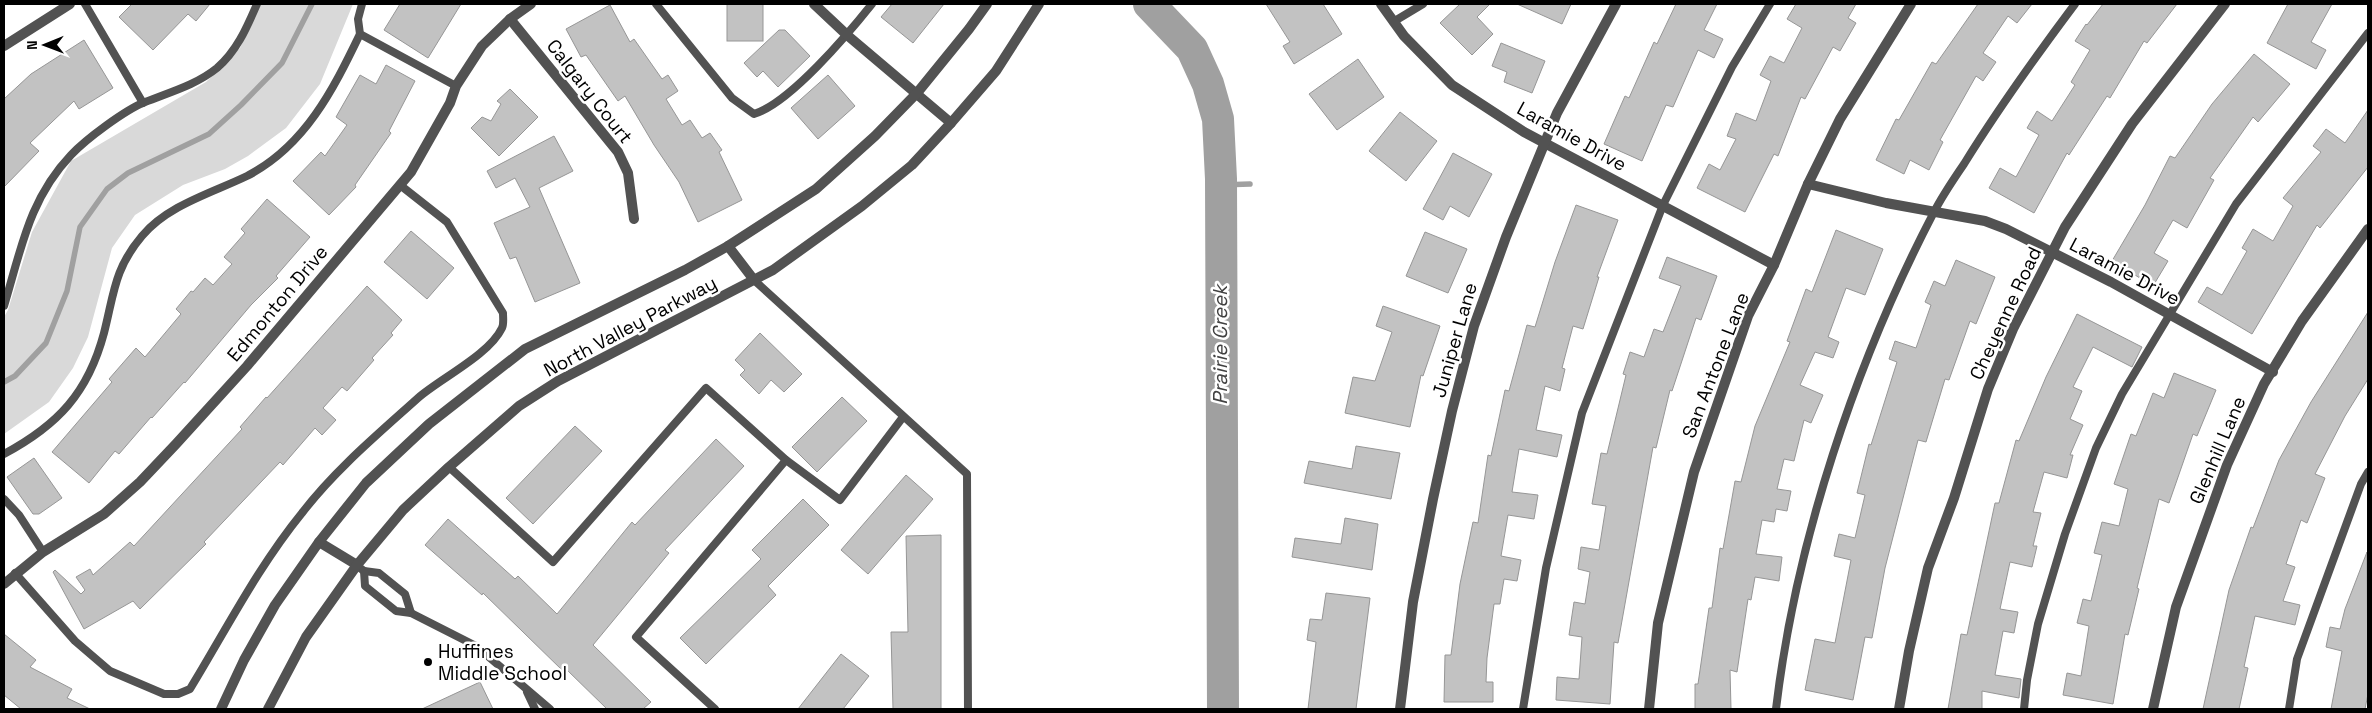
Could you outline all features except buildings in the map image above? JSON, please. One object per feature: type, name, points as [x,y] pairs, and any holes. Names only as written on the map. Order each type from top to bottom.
[{"type":"street","points":[[4,46],[70,4]]},
{"type":"street","name":"Edmonton Drive","points":[[4,584],[15,573],[43,552],[104,514],[140,482],[248,366],[400,185],[450,104],[456,86],[482,46],[510,19],[532,4]]},
{"type":"street","points":[[814,4],[847,35],[951,123]]},
{"type":"street","name":"North Valley Parkway","points":[[221,709],[244,660],[276,605],[319,542],[366,483],[398,452],[429,424],[525,349],[685,270],[728,246],[816,189],[875,136],[916,93],[969,29],[987,4]]},
{"type":"street","name":"North Valley Parkway","points":[[268,709],[306,637],[403,510],[449,467],[519,406],[558,381],[774,270],[862,206],[912,165],[951,123],[996,71],[1039,4]]},
{"type":"street","name":"Laramie Drive","points":[[1381,4],[1404,36],[1452,85],[1524,132],[1545,141],[1774,265]]},
{"type":"street","name":"Juniper Lane","points":[[1400,709],[1414,602],[1432,499],[1454,402],[1474,326],[1506,237],[1545,141],[1557,114],[1616,4]]},
{"type":"street","name":"San Antone Lane","points":[[1649,709],[1658,623],[1694,472],[1748,316],[1774,265],[1808,184],[1840,119],[1911,4]]},
{"type":"street","name":"Cheyenne Road","points":[[1899,709],[1909,652],[1928,568],[1954,498],[1988,389],[2014,329],[2065,228],[2132,124],[2225,4]]},
{"type":"street","name":"Calgary Court","points":[[510,19],[618,152],[628,173],[634,219]]},
{"type":"street","name":"Laramie Drive","points":[[1808,184],[1933,213],[1985,221],[2006,228],[2273,372]]},
{"type":"street","name":"Glenhill Lane","points":[[2153,709],[2162,662],[2179,598],[2227,465],[2264,384],[2273,372],[2302,321],[2368,229]]},
{"type":"street","points":[[728,246],[754,280]]},
{"type":"street","points":[[319,542],[360,568]]},
{"type":"lane","points":[[85,4],[143,102]]},
{"type":"lane","points":[[4,306],[23,236],[36,204],[54,175],[72,154],[102,130],[143,102],[197,82],[218,67],[232,51],[245,31],[257,4]]},
{"type":"lane","points":[[4,454],[55,421],[76,396],[93,367],[104,333],[113,288],[122,263],[143,235],[162,218],[274,160],[302,133],[321,108],[338,79],[360,34],[358,18],[362,4]]},
{"type":"lane","points":[[656,4],[732,98],[754,114],[774,106],[847,35],[872,4]]},
{"type":"lane","points":[[1393,22],[1423,4]]},
{"type":"lane","points":[[1523,709],[1546,568],[1582,413],[1663,205],[1732,66],[1770,4]]},
{"type":"lane","points":[[1776,709],[1795,590],[1844,418],[1878,333],[1933,213],[2022,76],[2075,4]]},
{"type":"lane","points":[[2024,709],[2027,680],[2038,624],[2065,534],[2096,448],[2122,394],[2236,204],[2368,33]]},
{"type":"lane","points":[[360,34],[456,86]]},
{"type":"lane","points":[[15,573],[75,641],[110,671],[164,694],[178,694],[190,689],[246,592],[302,512],[363,448],[423,393],[473,358],[494,339],[503,326],[503,313],[448,222],[400,185]]},
{"type":"lane","points":[[754,280],[967,474],[968,709]]},
{"type":"lane","points":[[449,467],[553,562],[706,388],[786,460],[840,500],[903,417]]},
{"type":"lane","points":[[715,709],[636,637],[786,460]]},
{"type":"lane","points":[[2288,709],[2297,659],[2361,484],[2368,472]]},
{"type":"lane","points":[[4,499],[19,515],[43,552]]},
{"type":"lane","points":[[360,568],[378,573],[404,594],[411,613]]},
{"type":"lane","points":[[360,568],[365,586],[396,611],[411,613],[476,646],[550,709]]},
{"type":"lane","points":[[526,688],[536,709]]},
{"type":"shaded area","points":[[260,4],[353,4],[320,84],[286,128],[248,156],[225,169],[183,185],[135,215],[112,248],[88,337],[73,368],[49,402],[4,434],[4,317],[8,310],[32,232],[71,161],[206,82],[240,48]]},
{"type":"waterway","points":[[4,382],[15,376],[46,343],[67,291],[80,227],[107,189],[128,173],[209,134],[241,105],[282,63],[312,4]]},
{"type":"waterway","name":"Prairie Creek","points":[[1149,4],[1192,49],[1208,84],[1218,119],[1221,179],[1223,709]]},
{"type":"waterway","points":[[1220,185],[1250,184]]},
{"type":"place","name":"Huffines Middle School","points":[[428,662]]}]
